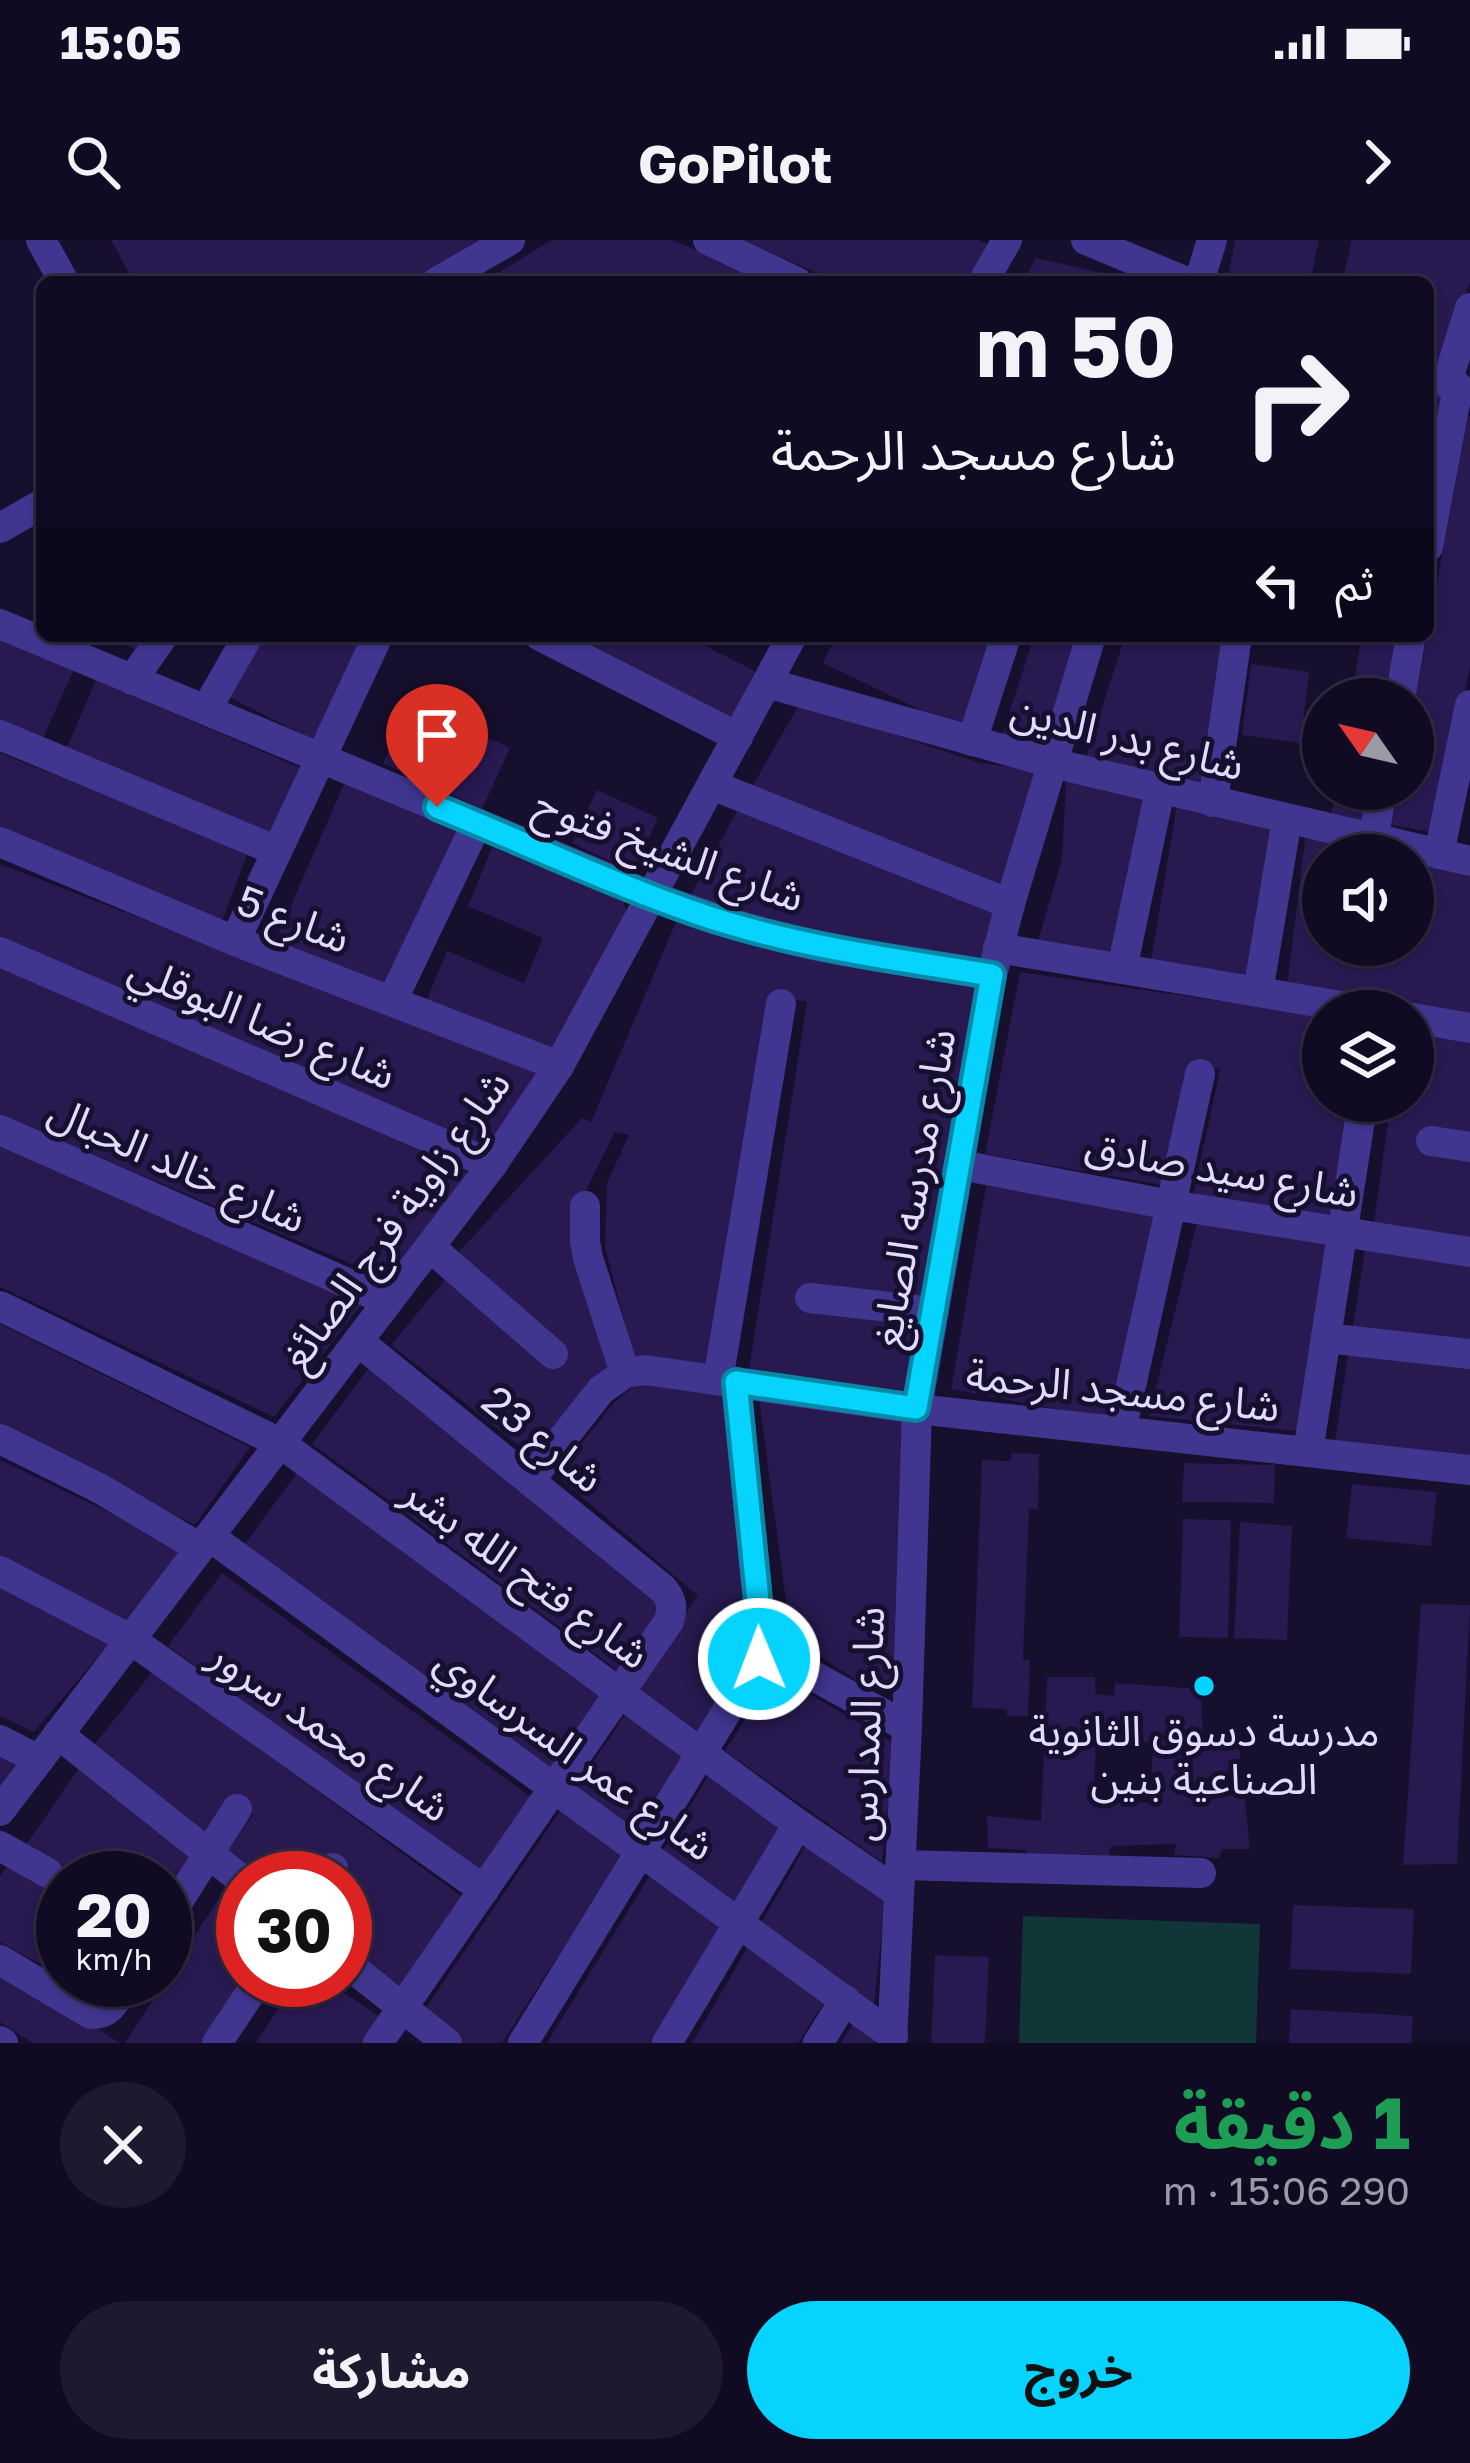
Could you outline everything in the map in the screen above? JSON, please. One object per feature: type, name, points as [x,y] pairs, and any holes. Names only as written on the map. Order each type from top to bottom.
[{"type":"street","points":[[40,240],[61,276]]},
{"type":"street","points":[[463,276],[510,240]]},
{"type":"street","points":[[708,240],[783,276]]},
{"type":"street","points":[[986,276],[1007,240]]},
{"type":"street","points":[[1086,240],[1125,270],[1156,276]]},
{"type":"street","points":[[1201,276],[1212,240]]},
{"type":"street","points":[[1434,505],[1451,385],[1470,308]]},
{"type":"street","points":[[0,528],[36,507]]},
{"type":"street","name":"شارع الشيخ فتوح","points":[[0,624],[36,639]]},
{"type":"street","name":"شارع الشيخ فتوح","points":[[42,642],[651,896],[772,935],[834,949],[1122,969],[1302,999]]},
{"type":"street","points":[[132,680],[159,642]]},
{"type":"street","points":[[206,710],[245,642]]},
{"type":"street","points":[[235,940],[376,642]]},
{"type":"street","points":[[552,642],[738,737]]},
{"type":"street","name":"شارع زاوية فرج الصائغ","points":[[0,1810],[492,1165],[559,1066],[789,642]]},
{"type":"street","points":[[972,741],[1004,642]]},
{"type":"street","name":"شارع مدرسه الصايغ","points":[[916,1408],[995,961],[1089,642]]},
{"type":"street","points":[[1213,802],[1236,642]]},
{"type":"street","points":[[1404,678],[1411,642]]},
{"type":"street","name":"شارع بدر الدين","points":[[767,683],[1052,763],[1352,834]]},
{"type":"street","points":[[1438,854],[1470,705]]},
{"type":"street","points":[[0,735],[277,851]]},
{"type":"street","points":[[712,785],[1010,904]]},
{"type":"street","points":[[1122,969],[1160,790]]},
{"type":"street","points":[[1258,992],[1287,819]]},
{"type":"street","points":[[392,1001],[477,823]]},
{"type":"street","name":"شارع 5","points":[[0,842],[559,1066]]},
{"type":"street","name":"شارع بدر الدين","points":[[1434,853],[1470,862]]},
{"type":"street","name":"شارع رضا البوقلي","points":[[0,952],[492,1165]]},
{"type":"street","points":[[523,2043],[755,1669],[762,1648],[727,1381],[781,1004]]},
{"type":"street","points":[[1434,1022],[1470,1028]]},
{"type":"street","points":[[1121,1431],[1200,1074]]},
{"type":"street","points":[[1308,1452],[1360,1122]]},
{"type":"street","name":"شارع خالد الحبال","points":[[0,1130],[388,1301]]},
{"type":"street","points":[[1431,1141],[1470,1147]]},
{"type":"street","name":"شارع سيد صادق","points":[[960,1165],[1470,1252]]},
{"type":"street","points":[[530,1480],[601,1390],[625,1373],[588,1258],[585,1206]]},
{"type":"street","points":[[430,1246],[553,1354]]},
{"type":"street","points":[[810,1298],[934,1312]]},
{"type":"street","name":"شارع فتح الله بشر","points":[[0,1306],[280,1443],[798,1824],[900,1879]]},
{"type":"street","points":[[1326,1338],[1470,1354]]},
{"type":"street","name":"شارع 23","points":[[358,1341],[663,1589],[672,1604],[669,1621],[620,1692]]},
{"type":"street","name":"شارع مسجد الرحمة","points":[[625,1373],[645,1370],[916,1408],[1470,1470]]},
{"type":"street","name":"شارع المدارس","points":[[892,2039],[908,1727],[916,1408]]},
{"type":"street","name":"شارع عمر السرساوي","points":[[0,1438],[204,1542],[554,1788],[892,2039]]},
{"type":"street","name":"شارع محمد سرور","points":[[0,1571],[130,1639],[484,1890]]},
{"type":"street","points":[[762,1648],[908,1727]]},
{"type":"street","points":[[378,2043],[620,1692]]},
{"type":"street","points":[[58,1734],[216,1860]]},
{"type":"street","points":[[0,1740],[39,1760]]},
{"type":"street","points":[[192,1880],[237,1809]]},
{"type":"street","points":[[668,2043],[798,1824]]},
{"type":"street","points":[[0,1846],[36,1866]]},
{"type":"street","points":[[900,1879],[1201,1874]]},
{"type":"street","points":[[0,1960],[36,1981]]},
{"type":"street","points":[[372,1983],[447,2043]]},
{"type":"street","points":[[818,2043],[844,2000]]},
{"type":"street","points":[[79,2007],[100,2014],[111,2007]]},
{"type":"street","points":[[217,2043],[241,2007]]},
{"type":"green space","points":[[1023,1916],[1260,1924],[1256,2043],[1019,2043]]},
{"type":"building","points":[[111,240],[491,240],[426,276],[131,276]]},
{"type":"building","points":[[552,240],[672,240],[758,276],[493,276]]},
{"type":"building","points":[[742,240],[979,240],[987,244],[970,276],[824,276]]},
{"type":"building","points":[[1235,240],[1319,240],[1311,276],[1228,276]]},
{"type":"building","points":[[1352,240],[1470,240],[1470,281],[1441,370],[1434,367],[1434,276],[1343,276]]},
{"type":"building","points":[[1036,258],[1112,275],[1112,276],[1026,276]]},
{"type":"building","points":[[1434,393],[1443,396],[1434,439]]},
{"type":"building","points":[[1470,416],[1470,666],[1435,833],[1392,825],[1395,810],[1434,810],[1434,678],[1419,678],[1426,642],[1434,642],[1434,599]]},
{"type":"building","points":[[0,636],[76,665],[41,742],[0,724]]},
{"type":"building","points":[[121,642],[146,642],[139,652]]},
{"type":"building","points":[[257,642],[361,642],[314,740],[229,697]]},
{"type":"building","points":[[571,642],[697,642],[755,671],[730,721]]},
{"type":"building","points":[[833,642],[993,642],[964,731],[823,663]]},
{"type":"building","points":[[1032,642],[1077,642],[1042,750],[1001,739]]},
{"type":"building","points":[[1123,642],[1225,642],[1207,785],[1086,758]]},
{"type":"building","points":[[1361,642],[1399,642],[1392,678],[1355,678]]},
{"type":"building","points":[[1251,664],[1309,672],[1308,678],[1302,678],[1301,743],[1242,735]]},
{"type":"building","points":[[96,680],[303,769],[271,841],[65,752]]},
{"type":"building","points":[[412,702],[510,748],[482,809],[383,763]]},
{"type":"building","points":[[800,703],[980,763],[1035,770],[1001,884],[750,790]]},
{"type":"building","points":[[0,753],[248,852],[222,921],[0,833]]},
{"type":"building","points":[[1066,780],[1152,797],[1123,961],[1036,948],[1062,859]]},
{"type":"building","points":[[344,784],[463,834],[388,992],[275,942]]},
{"type":"building","points":[[597,790],[658,818],[633,872],[572,843]]},
{"type":"building","points":[[1177,804],[1276,828],[1251,982],[1150,966]]},
{"type":"building","points":[[1332,810],[1368,810],[1366,823],[1331,817]]},
{"type":"building","points":[[737,811],[997,907],[983,970],[772,928],[690,897]]},
{"type":"building","points":[[492,847],[624,902],[627,919],[559,1052],[426,1001],[447,951],[524,983],[543,938],[468,906]]},
{"type":"building","points":[[0,864],[547,1075],[491,1158],[0,939]]},
{"type":"building","points":[[1302,864],[1302,966],[1434,966],[1434,867],[1470,876],[1470,1014],[1434,1008],[1434,990],[1319,990],[1287,985]]},
{"type":"building","points":[[679,915],[976,985],[919,1303],[800,1286],[797,1308],[917,1326],[905,1398],[748,1376],[807,1002],[776,996],[709,1369],[635,1362],[605,1247],[607,1183],[629,1135],[615,1132],[587,1188],[576,1227],[609,1366],[535,1458],[391,1345],[449,1275],[455,1256],[582,1118],[591,1122]]},
{"type":"building","points":[[0,963],[476,1176],[385,1278],[0,1115]]},
{"type":"building","points":[[1020,972],[1302,1013],[1302,1122],[1355,1122],[1334,1218],[1193,1196],[1220,1069],[1189,1065],[1162,1185],[985,1154]]},
{"type":"building","points":[[1434,1031],[1470,1037],[1470,1137],[1426,1131],[1420,1152],[1470,1160],[1470,1237],[1374,1222],[1388,1122],[1434,1122]]},
{"type":"building","points":[[0,1141],[367,1297],[274,1417],[0,1287]]},
{"type":"building","points":[[986,1186],[1158,1212],[1114,1420],[951,1389]]},
{"type":"building","points":[[1199,1214],[1330,1240],[1297,1431],[1149,1416]]},
{"type":"building","points":[[1366,1243],[1470,1262],[1470,1343],[1352,1331]]},
{"type":"building","points":[[0,1324],[250,1447],[195,1525],[0,1429]]},
{"type":"building","points":[[1349,1349],[1470,1368],[1470,1457],[1335,1441]]},
{"type":"building","points":[[370,1366],[666,1607],[625,1676],[312,1444]]},
{"type":"building","points":[[638,1382],[732,1390],[754,1643],[707,1737],[634,1686],[698,1596],[556,1475],[614,1403]]},
{"type":"building","points":[[758,1392],[905,1411],[897,1690],[869,1688],[791,1638]]},
{"type":"building","points":[[1011,1453],[1039,1454],[1038,1509],[1029,1509],[1023,1660],[1030,1660],[1028,1716],[1007,1716],[1007,1709],[972,1708],[982,1460],[1011,1461]]},
{"type":"building","points":[[0,1460],[184,1548],[127,1622],[0,1561]]},
{"type":"building","points":[[304,1463],[607,1692],[550,1773],[237,1555]]},
{"type":"building","points":[[1184,1463],[1275,1465],[1274,1503],[1182,1502]]},
{"type":"building","points":[[1352,1484],[1437,1492],[1431,1546],[1346,1538]]},
{"type":"building","points":[[1183,1519],[1231,1520],[1228,1638],[1179,1637]]},
{"type":"building","points":[[1240,1522],[1292,1526],[1287,1640],[1234,1638]]},
{"type":"building","points":[[222,1573],[531,1797],[479,1873],[168,1646]]},
{"type":"building","points":[[0,1586],[112,1640],[34,1732],[0,1716]]},
{"type":"building","points":[[1421,1604],[1470,1605],[1457,1864],[1403,1865]]},
{"type":"building","points":[[153,1671],[465,1899],[397,1997],[372,1975],[372,1851],[228,1851],[253,1814],[231,1799],[206,1836],[94,1745]]},
{"type":"building","points":[[774,1673],[895,1744],[882,1862],[725,1751]]},
{"type":"building","points":[[1047,1677],[1095,1677],[1096,1694],[1114,1696],[1115,1683],[1201,1689],[1203,1742],[1239,1746],[1250,1849],[1222,1849],[1219,1858],[1174,1855],[1176,1844],[1111,1846],[1109,1856],[1082,1854],[1081,1859],[988,1848],[987,1816],[1041,1821]],"holes":[[[1096,1741],[1153,1743],[1150,1803],[1094,1799]]]},
{"type":"building","points":[[629,1709],[691,1758],[644,1835],[576,1787]]},
{"type":"building","points":[[0,1744],[29,1758],[0,1797]]},
{"type":"building","points":[[715,1765],[794,1826],[744,1913],[662,1852]]},
{"type":"building","points":[[79,1768],[189,1851],[36,1851],[26,1845]]},
{"type":"building","points":[[562,1808],[625,1853],[502,2043],[463,2043],[423,2012]]},
{"type":"building","points":[[811,1836],[887,1886],[874,2005],[760,1925]]},
{"type":"building","points":[[10,1862],[36,1875],[36,1961],[0,1942],[0,1876]]},
{"type":"building","points":[[652,1872],[724,1922],[653,2043],[547,2043]]},
{"type":"building","points":[[216,1903],[216,2007],[228,2007],[209,2043],[125,2043],[148,2007],[192,2007],[192,1940]]},
{"type":"building","points":[[1293,1905],[1414,1909],[1411,1974],[1290,1969]]},
{"type":"building","points":[[749,1945],[827,1998],[798,2043],[692,2043]]},
{"type":"building","points":[[935,1955],[989,1957],[985,2043],[931,2043]]},
{"type":"building","points":[[0,1966],[36,1989],[36,2007],[64,2007],[120,2043],[33,2043],[0,2022]]},
{"type":"building","points":[[279,2007],[366,2007],[382,2018],[363,2043],[256,2043]]},
{"type":"building","points":[[1291,2009],[1413,2016],[1411,2043],[1289,2043]]},
{"type":"building","points":[[856,2019],[876,2032],[875,2043],[841,2043]]},
{"type":"place","name":"مدرسة دسوق الثانوية الصناعية بنين","points":[[1204,1686]]},
{"type":"route","points":[[437,807],[711,918],[834,949],[992,975],[916,1408],[736,1382],[761,1630],[759,1659]]}]
